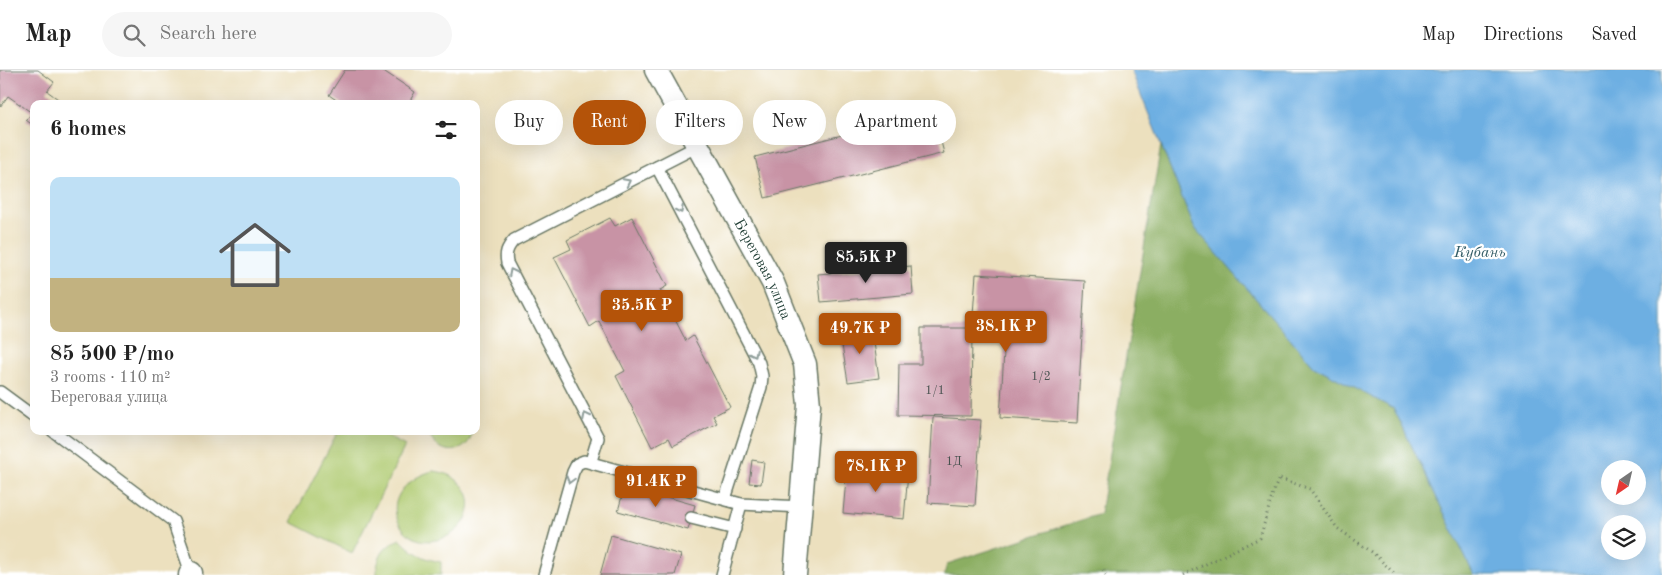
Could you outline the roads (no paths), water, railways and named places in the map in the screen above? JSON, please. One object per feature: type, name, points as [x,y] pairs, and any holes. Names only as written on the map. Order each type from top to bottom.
[{"type":"street","name":"Береговая улица","points":[[656,70],[773,283],[805,364],[810,405],[795,575]]},
{"type":"lane","points":[[591,461],[598,438],[507,263],[505,254],[514,240],[698,146]]},
{"type":"lane","points":[[657,167],[759,363],[762,376],[761,386],[725,499]]},
{"type":"lane","points":[[0,392],[30,414]]},
{"type":"lane","points":[[58,435],[173,521],[191,574]]},
{"type":"lane","points":[[544,575],[573,472],[577,464],[584,461],[591,461],[742,504],[802,507]]},
{"type":"lane","points":[[722,575],[742,504]]},
{"type":"lane","points":[[691,518],[734,530]]},
{"type":"water","name":"Кубань","points":[[1131,70],[1662,70],[1662,575],[1474,575],[1394,409],[1314,366],[1194,227]]}]
